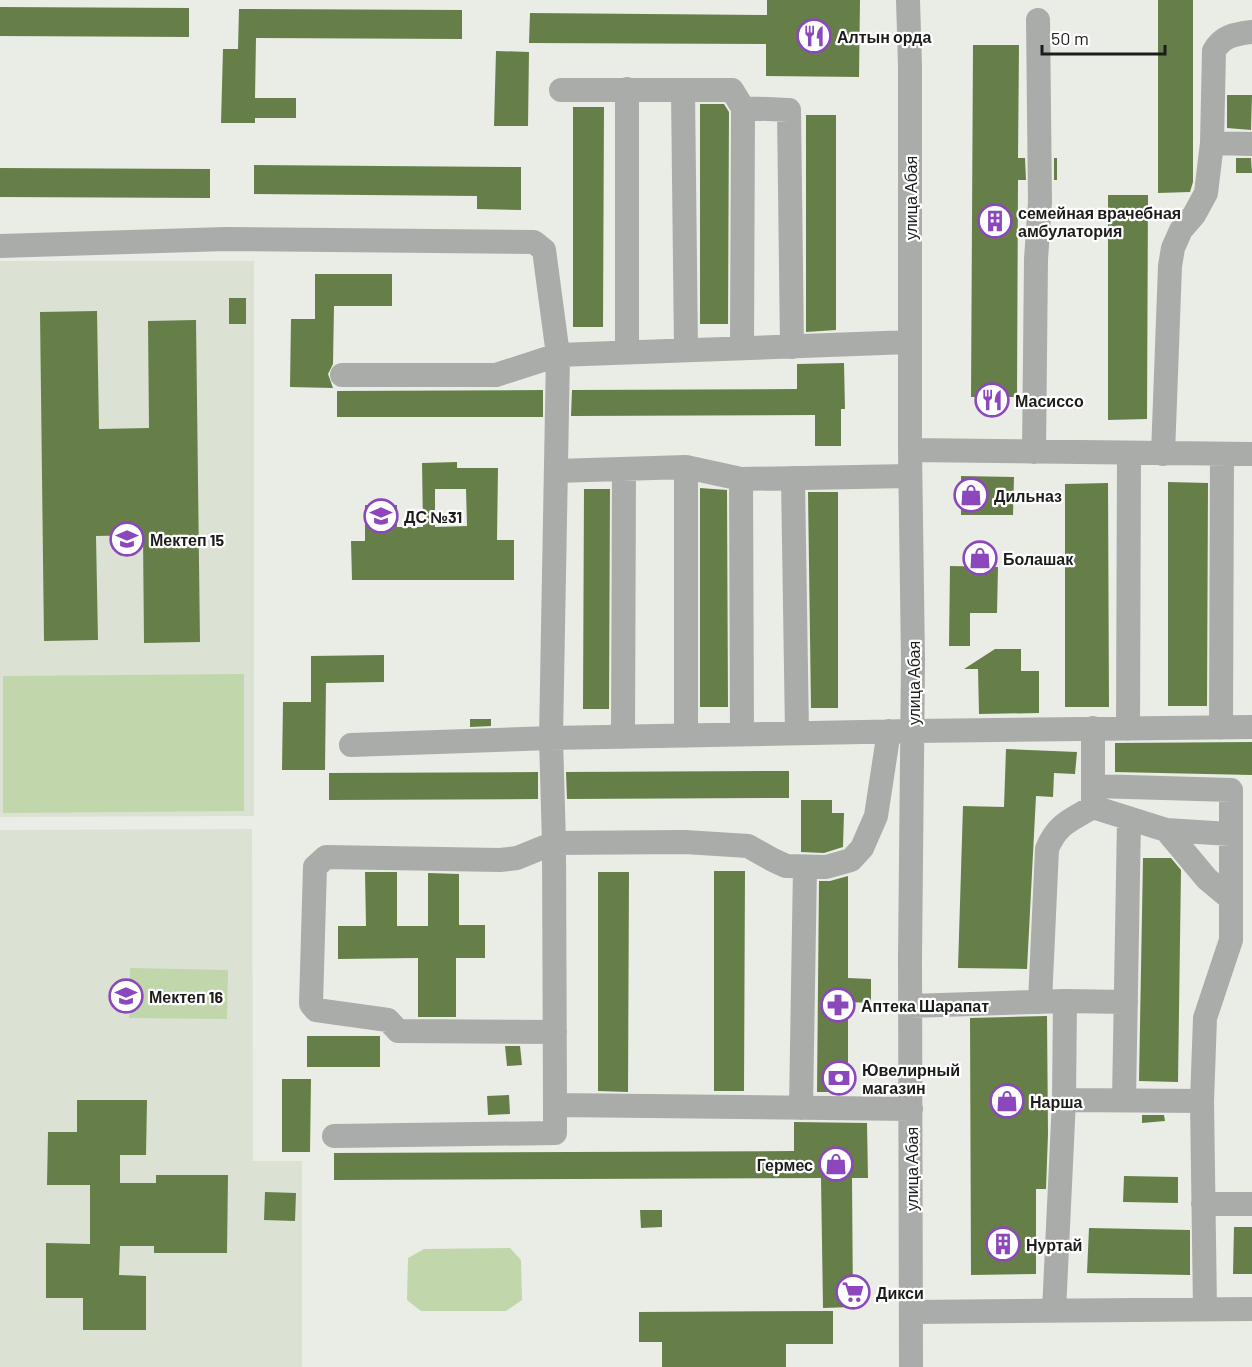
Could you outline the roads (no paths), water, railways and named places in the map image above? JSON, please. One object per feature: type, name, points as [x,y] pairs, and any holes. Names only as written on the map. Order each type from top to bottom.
[{"type":"street","name":"улица Абая","points":[[908,0],[910,476],[901,731],[910,1005],[911,1367]]},
{"type":"street","points":[[1034,452],[1036,259],[1041,202],[1038,20]]},
{"type":"street","points":[[1163,454],[1170,266],[1173,248],[1181,230],[1194,215],[1206,193],[1212,143],[1214,51],[1220,41],[1234,34],[1252,32]]},
{"type":"street","points":[[627,89],[627,351]]},
{"type":"street","points":[[561,90],[732,90],[743,108],[742,348]]},
{"type":"street","points":[[683,91],[686,349]]},
{"type":"street","points":[[743,108],[789,110],[792,346]]},
{"type":"street","points":[[1212,143],[1252,144]]},
{"type":"street","points":[[0,246],[226,239],[534,242],[544,250],[558,355],[551,738],[554,843],[555,1132],[334,1136]]},
{"type":"street","points":[[342,375],[496,375],[558,355],[910,342]]},
{"type":"street","points":[[910,450],[1252,454]]},
{"type":"street","points":[[1128,729],[1129,453]]},
{"type":"street","points":[[1221,728],[1222,454]]},
{"type":"street","points":[[556,471],[686,467],[741,479],[910,476]]},
{"type":"street","points":[[686,467],[686,736]]},
{"type":"street","points":[[623,737],[624,470]]},
{"type":"street","points":[[793,478],[797,733]]},
{"type":"street","points":[[741,479],[742,735]]},
{"type":"street","points":[[1093,728],[1093,797]]},
{"type":"street","points":[[351,745],[551,738],[901,731],[1252,728]]},
{"type":"street","points":[[555,1032],[398,1030],[388,1020],[316,1010],[311,1004],[315,867],[326,856],[500,860],[517,858],[554,843],[685,842],[748,846],[786,866],[838,865],[851,860],[862,848],[876,816],[901,731]]},
{"type":"street","points":[[1040,1002],[1047,849],[1052,835],[1093,797],[1231,790],[1231,899],[1242,940],[1211,997],[1205,1018],[1202,1101],[1205,1309]]},
{"type":"street","points":[[1093,797],[1129,820],[1166,830],[1230,834]]},
{"type":"street","points":[[1124,1100],[1129,820]]},
{"type":"street","points":[[1166,830],[1207,879],[1231,899]]},
{"type":"street","points":[[801,1108],[805,867]]},
{"type":"street","points":[[910,1005],[1065,1001],[1126,1002]]},
{"type":"street","points":[[1054,1311],[1064,1100],[1065,1001]]},
{"type":"street","points":[[1064,1100],[1202,1101]]},
{"type":"street","points":[[555,1105],[911,1109]]},
{"type":"street","points":[[1203,1204],[1252,1204]]},
{"type":"street","points":[[910,1312],[1252,1309]]},
{"type":"place","name":"Алтын орда","points":[[814,36]]},
{"type":"place","name":"семейная врачебная амбулатория","points":[[995,221]]},
{"type":"place","name":"Масиссо","points":[[992,400]]},
{"type":"place","name":"Дильназ","points":[[971,495]]},
{"type":"place","name":"ДС №31","points":[[381,516]]},
{"type":"place","name":"Мектеп 15","points":[[127,539]]},
{"type":"place","name":"Болашак","points":[[980,558]]},
{"type":"place","name":"Мектеп 16","points":[[126,996]]},
{"type":"place","name":"Аптека Шарапат","points":[[838,1005]]},
{"type":"place","name":"Ювелирный магазин","points":[[839,1078]]},
{"type":"place","name":"Нарша","points":[[1007,1101]]},
{"type":"place","name":"Гермес","points":[[836,1164]]},
{"type":"place","name":"Нуртай","points":[[1003,1244]]},
{"type":"place","name":"Дикси","points":[[853,1292]]}]
